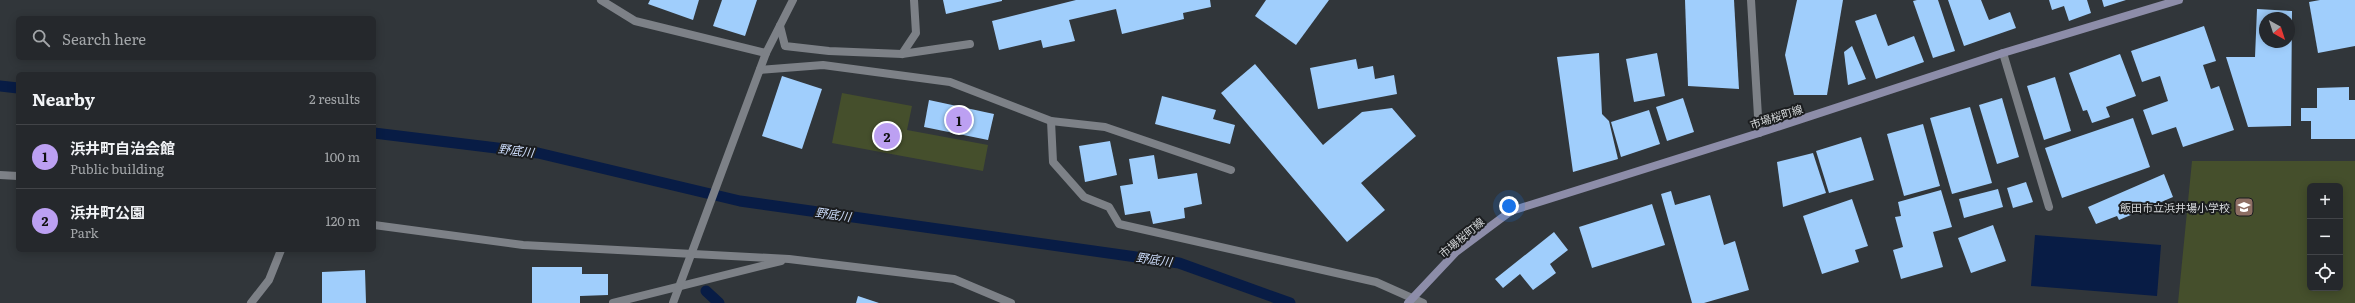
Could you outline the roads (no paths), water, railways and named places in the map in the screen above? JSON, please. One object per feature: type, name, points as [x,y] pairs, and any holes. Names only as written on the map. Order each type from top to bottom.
[{"type":"main road","name":"市場桜町線","points":[[1408,303],[1456,252],[1511,211],[1760,133],[2003,52],[2179,0]]},
{"type":"street","points":[[601,0],[634,21],[766,53]]},
{"type":"street","points":[[673,303],[766,53],[793,0]]},
{"type":"street","points":[[902,54],[916,33],[914,0]]},
{"type":"street","points":[[1751,0],[1760,133]]},
{"type":"street","points":[[780,26],[785,46],[829,51],[902,54],[970,44]]},
{"type":"street","points":[[2003,52],[2049,207]]},
{"type":"street","points":[[760,70],[823,65],[950,82],[1051,121],[1105,127],[1231,170]]},
{"type":"street","points":[[1051,121],[1050,144],[1053,162],[1084,197],[1108,206],[1119,224],[1376,282],[1423,303]]},
{"type":"street","points":[[0,175],[16,176]]},
{"type":"street","points":[[376,225],[523,245],[789,259],[954,279],[1011,303]]},
{"type":"street","points":[[251,303],[269,280],[280,252]]},
{"type":"street","points":[[613,303],[789,259]]},
{"type":"water","points":[[2035,235],[2161,245],[2157,296],[2031,286]]},
{"type":"waterway","name":"野底川","points":[[0,86],[16,88]]},
{"type":"waterway","name":"野底川","points":[[376,133],[538,153],[740,201],[1179,263],[1290,303]]},
{"type":"waterway","points":[[706,291],[719,303]]},
{"type":"place","name":"浜井町自治会館","points":[[959,120]]},
{"type":"place","name":"浜井町公園","points":[[887,136]]},
{"type":"place","name":"飯田市立浜井場小学校","points":[[2244,207]]}]
